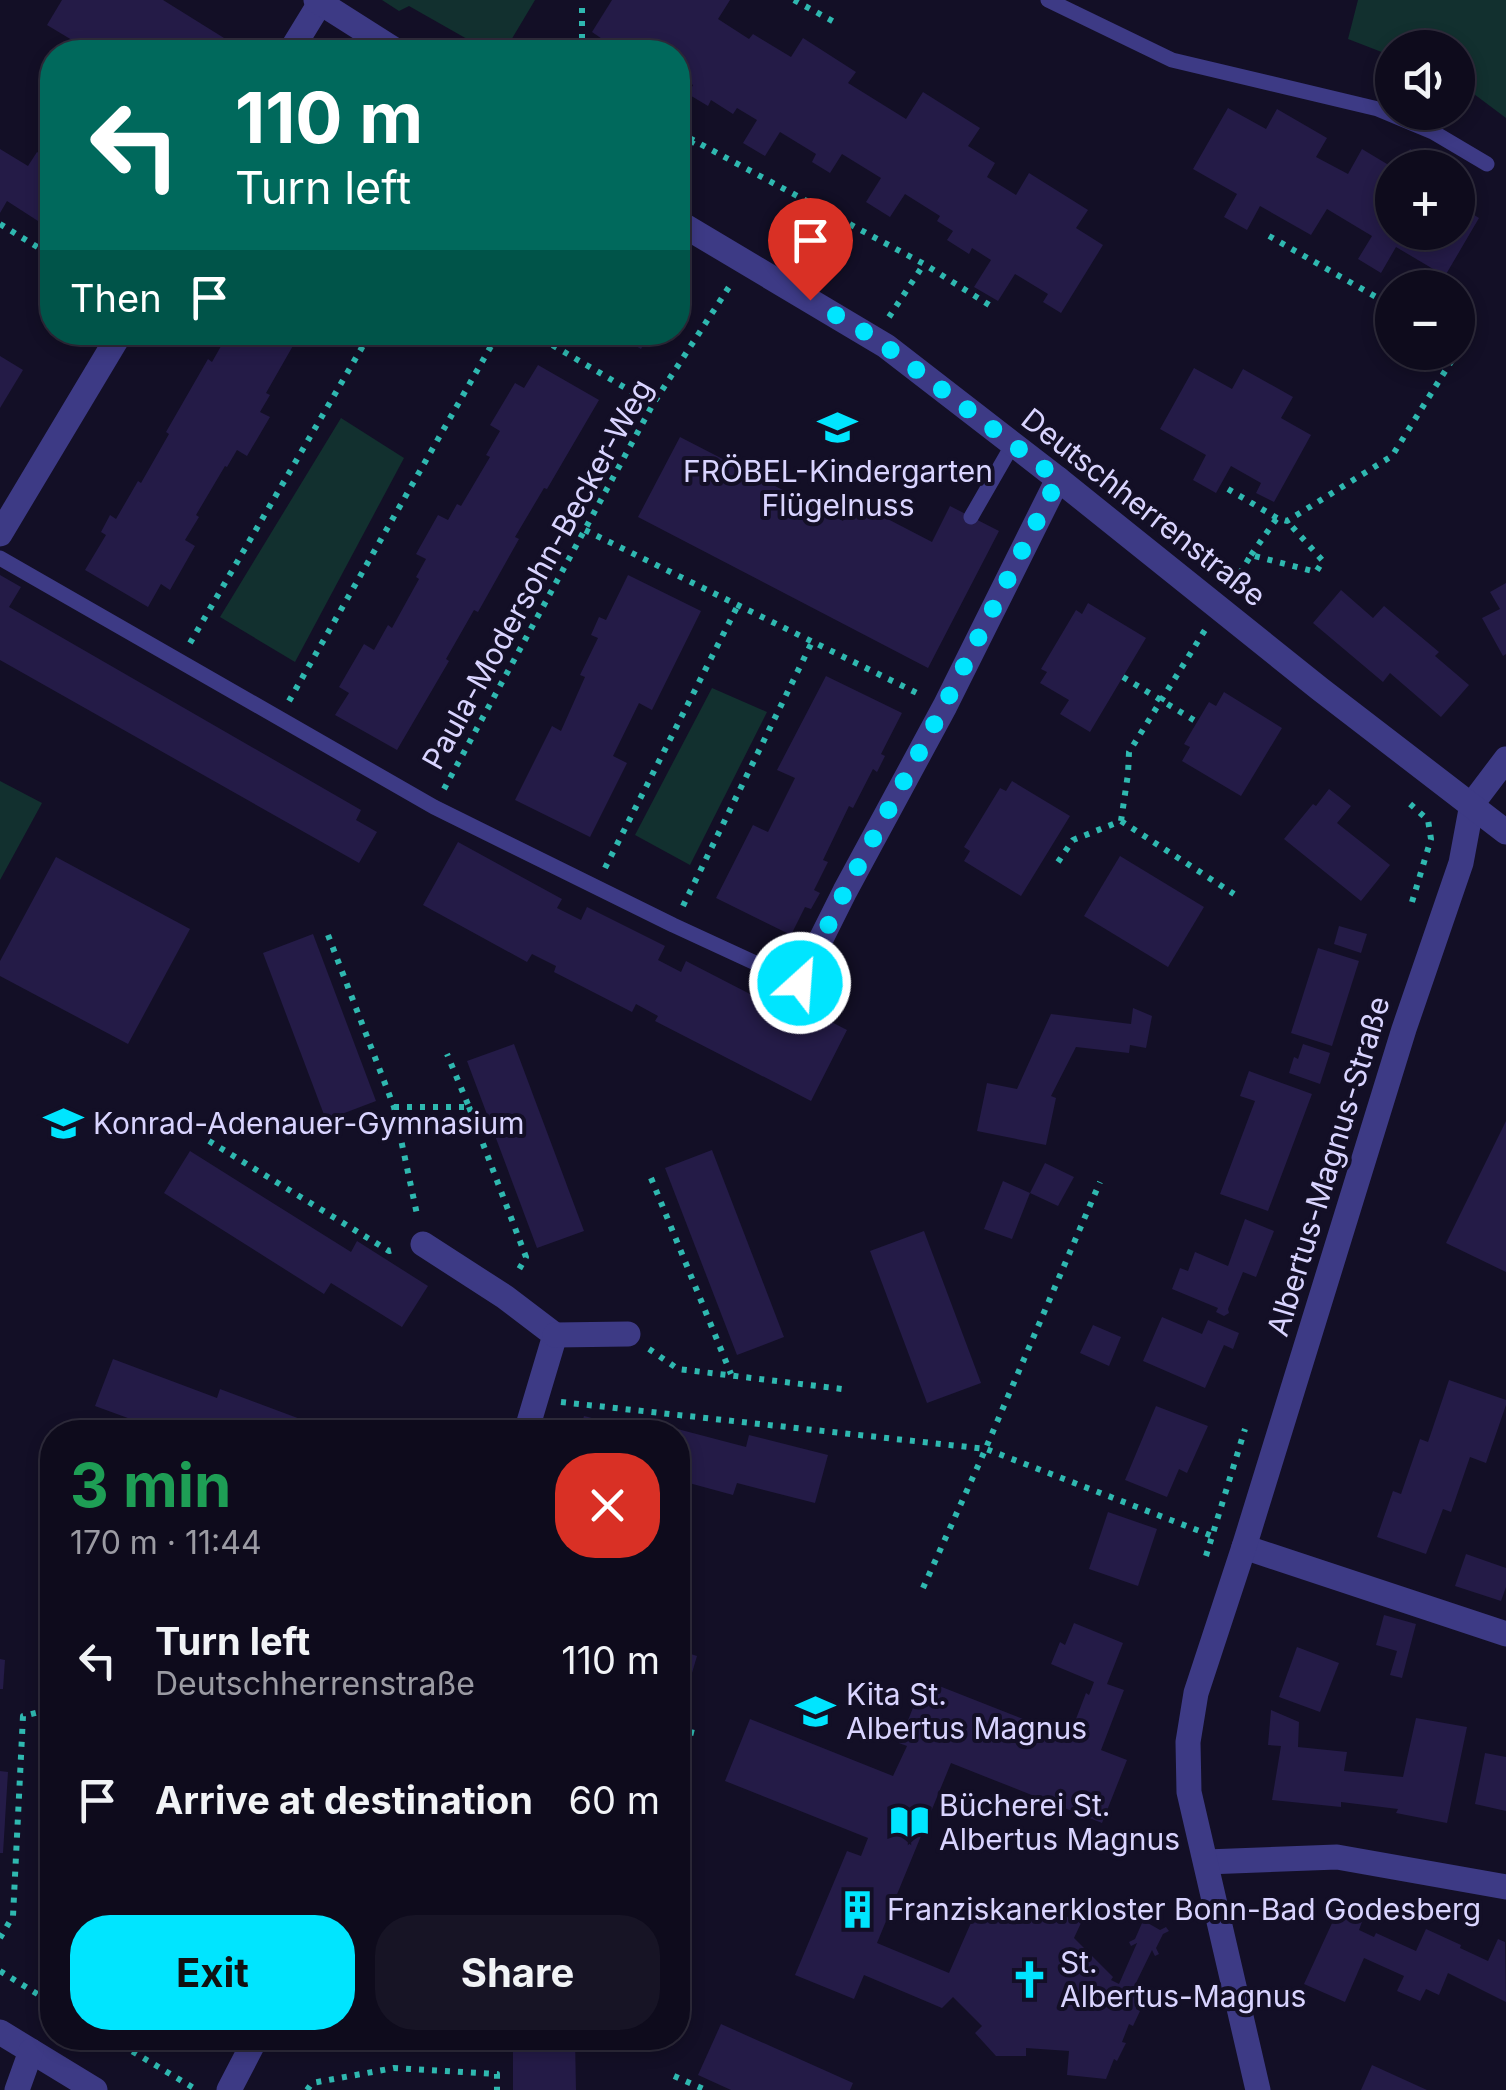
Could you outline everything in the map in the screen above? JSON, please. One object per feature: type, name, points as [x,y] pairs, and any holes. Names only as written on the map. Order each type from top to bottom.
[{"type":"street","points":[[297,40],[318,2],[379,40]]},
{"type":"street","name":"Deutschherrenstraße","points":[[690,229],[875,338],[1506,832]]},
{"type":"street","points":[[0,534],[114,345]]},
{"type":"street","points":[[802,977],[1058,479]]},
{"type":"street","points":[[1472,804],[1506,759]]},
{"type":"street","name":"Albertus-Magnus-Straße","points":[[1258,2090],[1189,1792],[1188,1742],[1196,1692],[1404,1029],[1461,864],[1472,804]]},
{"type":"street","points":[[423,1244],[555,1335],[628,1334]]},
{"type":"street","points":[[529,1420],[555,1335]]},
{"type":"street","points":[[1244,1548],[1506,1634]]},
{"type":"street","points":[[1206,1862],[1337,1858],[1506,1888]]},
{"type":"street","points":[[0,2032],[95,2090]]},
{"type":"street","points":[[229,2090],[250,2050]]},
{"type":"street","points":[[17,2090],[31,2051]]},
{"type":"lane","points":[[1048,0],[1172,60],[1378,109],[1433,132],[1487,164]]},
{"type":"lane","points":[[971,517],[1013,444]]},
{"type":"lane","points":[[0,558],[434,808],[800,983],[802,977]]},
{"type":"path","points":[[582,0],[582,40]]},
{"type":"path","points":[[794,0],[836,23]]},
{"type":"path","points":[[690,138],[924,264],[994,308]]},
{"type":"path","points":[[690,145],[693,140]]},
{"type":"path","points":[[0,224],[40,249]]},
{"type":"path","points":[[1269,236],[1375,296]]},
{"type":"path","name":"Paula-Modersohn-Becker-Weg","points":[[434,808],[653,404],[745,261]]},
{"type":"path","points":[[897,304],[924,264]]},
{"type":"path","points":[[180,661],[362,345]]},
{"type":"path","points":[[279,718],[492,345]]},
{"type":"path","points":[[552,345],[653,404]]},
{"type":"path","points":[[1288,520],[1392,456],[1446,370]]},
{"type":"path","points":[[1228,490],[1277,518],[1288,520],[1322,561],[1316,572],[1251,555]]},
{"type":"path","points":[[1120,821],[1129,752],[1277,518]]},
{"type":"path","points":[[585,530],[944,706]]},
{"type":"path","points":[[595,886],[738,606]]},
{"type":"path","points":[[674,925],[812,642]]},
{"type":"path","points":[[1122,677],[1197,722]]},
{"type":"path","points":[[1426,855],[1430,839],[1428,820],[1409,803],[1430,775]]},
{"type":"path","points":[[1058,862],[1073,840],[1120,821]]},
{"type":"path","points":[[1120,821],[1234,894]]},
{"type":"path","points":[[209,1142],[389,1250],[423,1244],[394,1107],[328,934]]},
{"type":"path","points":[[447,1054],[526,1257],[505,1297]]},
{"type":"path","points":[[394,1107],[468,1107]]},
{"type":"path","points":[[652,1178],[731,1374]]},
{"type":"path","points":[[923,1588],[1100,1182]]},
{"type":"path","points":[[628,1334],[678,1369],[842,1389]]},
{"type":"path","points":[[535,1399],[986,1449],[1244,1548]]},
{"type":"path","points":[[0,1938],[13,1916],[23,1716],[40,1712]]},
{"type":"path","points":[[690,1732],[694,1733]]},
{"type":"path","points":[[0,1970],[40,1995]]},
{"type":"path","points":[[130,2050],[197,2090]]},
{"type":"path","points":[[308,2090],[312,2083],[394,2068],[497,2074],[497,2090]]},
{"type":"path","points":[[674,2076],[706,2090]]},
{"type":"green space","points":[[382,0],[535,0],[511,40],[469,40],[409,6],[399,11]]},
{"type":"green space","points":[[1358,0],[1506,0],[1506,118],[1475,95],[1475,30],[1375,30],[1375,49],[1348,39]]},
{"type":"green space","points":[[341,418],[404,458],[295,662],[220,617]]},
{"type":"green space","points":[[712,688],[767,712],[690,865],[635,835]]},
{"type":"green space","points":[[0,781],[42,803],[0,880]]},
{"type":"building","points":[[62,0],[163,0],[224,38],[72,40],[47,25]]},
{"type":"building","points":[[612,0],[730,0],[718,19],[749,39],[753,34],[791,57],[803,38],[856,72],[848,83],[906,119],[923,92],[980,128],[968,146],[995,163],[987,177],[1016,195],[1029,173],[1088,210],[1076,228],[1103,245],[1061,313],[1043,302],[1048,294],[1015,274],[998,301],[974,287],[991,260],[972,248],[969,254],[947,240],[953,231],[937,221],[940,216],[905,194],[890,217],[866,202],[881,178],[842,154],[830,173],[812,162],[816,154],[780,132],[765,156],[743,143],[757,120],[737,108],[733,114],[711,100],[708,106],[690,95],[690,40],[604,40],[592,32]]},
{"type":"building","points":[[1228,108],[1266,129],[1277,109],[1327,138],[1316,157],[1348,174],[1362,149],[1375,157],[1375,250],[1394,250],[1383,270],[1358,259],[1372,236],[1327,209],[1311,235],[1260,206],[1247,230],[1224,217],[1237,194],[1193,169]]},
{"type":"building","points":[[0,149],[28,166],[37,152],[40,222],[7,201],[0,213]]},
{"type":"building","points":[[1401,250],[1460,250],[1449,270],[1435,270]]},
{"type":"building","points":[[222,345],[293,345],[266,393],[270,395],[260,412],[270,417],[247,456],[237,450],[225,466],[185,540],[195,546],[170,590],[161,584],[148,607],[85,570],[106,535],[101,532],[110,515],[116,519],[138,481],[141,483],[208,359],[212,362]]},
{"type":"building","points":[[0,356],[23,370],[0,408]]},
{"type":"building","points":[[538,365],[599,400],[515,537],[519,539],[478,612],[474,610],[397,750],[335,715],[349,693],[339,687],[364,644],[374,650],[388,625],[392,628],[426,559],[416,554],[438,515],[448,520],[457,504],[461,506],[490,457],[486,455],[500,431],[490,425],[515,383],[524,388]]},
{"type":"building","points":[[1194,368],[1232,389],[1243,369],[1293,397],[1281,418],[1311,435],[1274,502],[1256,493],[1261,483],[1231,466],[1216,493],[1193,480],[1206,455],[1160,429]]},
{"type":"building","points":[[680,437],[843,521],[853,501],[932,542],[950,506],[999,531],[928,668],[638,517]]},
{"type":"building","points":[[0,575],[21,587],[9,607],[361,810],[356,820],[377,832],[359,863],[0,660]]},
{"type":"building","points":[[628,575],[701,611],[652,710],[639,703],[613,756],[627,763],[590,837],[515,800],[552,726],[561,731],[585,677],[580,675],[598,638],[591,635],[599,617],[606,620]]},
{"type":"building","points":[[1506,583],[1503,656],[1482,618],[1500,609],[1490,592]]},
{"type":"building","points":[[1341,590],[1373,618],[1384,606],[1439,652],[1435,656],[1469,685],[1441,717],[1390,673],[1383,682],[1313,623]]},
{"type":"building","points":[[1088,603],[1146,638],[1090,732],[1060,714],[1069,700],[1040,683],[1047,672],[1041,669],[1076,610],[1082,614]]},
{"type":"building","points":[[826,676],[902,713],[881,754],[885,756],[877,772],[873,769],[853,808],[849,806],[823,860],[828,862],[814,890],[820,893],[811,909],[805,907],[791,935],[716,898],[753,825],[768,832],[795,778],[777,770]]},
{"type":"building","points":[[1224,692],[1282,728],[1241,796],[1182,761],[1190,747],[1184,744],[1209,702],[1216,706]]},
{"type":"building","points":[[1012,781],[1070,816],[1021,896],[964,861],[970,851],[964,847],[1000,788],[1006,791]]},
{"type":"building","points":[[1329,789],[1351,806],[1337,823],[1390,865],[1361,901],[1284,839]]},
{"type":"building","points":[[458,842],[562,899],[557,908],[581,920],[587,907],[665,946],[658,960],[681,972],[686,961],[777,1008],[783,997],[847,1030],[811,1101],[655,1021],[658,1016],[636,1004],[632,1012],[554,972],[556,966],[532,954],[527,962],[423,905]]},
{"type":"building","points":[[1120,856],[1204,907],[1168,967],[1084,916]]},
{"type":"building","points":[[56,857],[190,929],[128,1044],[0,976],[0,961]]},
{"type":"building","points":[[1339,926],[1367,934],[1361,953],[1334,944]]},
{"type":"building","points":[[313,934],[376,1101],[326,1120],[263,953]]},
{"type":"building","points":[[1318,948],[1359,961],[1332,1046],[1291,1033]]},
{"type":"building","points":[[1133,1008],[1152,1016],[1146,1048],[1130,1045],[1129,1053],[1076,1047],[1051,1096],[1056,1098],[1046,1145],[977,1131],[987,1083],[1017,1089],[1051,1014],[1131,1024]]},
{"type":"building","points":[[514,1044],[584,1231],[537,1248],[467,1061]]},
{"type":"building","points":[[1303,1044],[1330,1053],[1320,1084],[1289,1073]]},
{"type":"building","points":[[1249,1071],[1312,1094],[1268,1211],[1220,1194],[1255,1101],[1240,1096]]},
{"type":"building","points":[[1506,1121],[1506,1272],[1446,1243]]},
{"type":"building","points":[[712,1150],[784,1337],[737,1355],[665,1168]]},
{"type":"building","points":[[190,1151],[351,1252],[357,1241],[428,1286],[402,1327],[331,1283],[324,1294],[164,1193]]},
{"type":"building","points":[[1045,1163],[1074,1177],[1058,1206],[1030,1193]]},
{"type":"building","points":[[1003,1181],[1030,1193],[1012,1239],[984,1229]]},
{"type":"building","points":[[1245,1219],[1274,1231],[1256,1277],[1243,1272],[1229,1313],[1224,1316],[1216,1312],[1218,1308],[1172,1289],[1180,1268],[1188,1271],[1195,1252],[1228,1266]]},
{"type":"building","points":[[924,1231],[981,1383],[927,1403],[870,1251]]},
{"type":"building","points":[[1162,1317],[1202,1334],[1208,1320],[1239,1333],[1233,1349],[1224,1345],[1205,1388],[1143,1361]]},
{"type":"building","points":[[1093,1325],[1121,1337],[1109,1366],[1080,1353]]},
{"type":"building","points":[[113,1359],[217,1398],[220,1389],[303,1420],[133,1420],[95,1406]]},
{"type":"building","points":[[1449,1380],[1506,1400],[1506,1405],[1486,1463],[1470,1457],[1451,1512],[1443,1509],[1426,1554],[1377,1537],[1393,1491],[1401,1494],[1420,1439],[1428,1442]]},
{"type":"building","points":[[1156,1406],[1208,1426],[1187,1473],[1179,1469],[1167,1497],[1125,1480]]},
{"type":"building","points":[[690,1432],[746,1447],[749,1435],[828,1455],[815,1503],[737,1483],[733,1495],[690,1483]]},
{"type":"building","points":[[1108,1512],[1157,1529],[1138,1586],[1089,1569]]},
{"type":"building","points":[[1466,1554],[1506,1568],[1501,1601],[1455,1586]]},
{"type":"building","points":[[1384,1615],[1416,1624],[1402,1678],[1390,1675],[1397,1651],[1376,1645]]},
{"type":"building","points":[[1074,1623],[1123,1643],[1107,1684],[1124,1690],[1101,1750],[1127,1760],[1102,1823],[951,1763],[877,1943],[949,1973],[974,1916],[1028,1919],[1036,1903],[1081,1923],[1074,1938],[1119,1984],[1137,1943],[1131,1946],[1129,1942],[1135,1939],[1142,1923],[1140,1918],[1160,1930],[1166,1927],[1169,1931],[1156,1948],[1159,1954],[1155,1956],[1152,1950],[1133,1989],[1143,1994],[1136,2009],[1140,2011],[1133,2026],[1129,2024],[1122,2042],[1126,2043],[1106,2079],[1067,2075],[1069,2051],[1026,2048],[1026,2056],[996,2056],[975,2033],[982,2026],[953,1997],[942,2008],[864,1975],[854,1999],[795,1975],[847,1851],[861,1856],[868,1838],[725,1781],[750,1719],[893,1776],[907,1746],[899,1743],[924,1680],[1069,1737],[1094,1682],[1051,1664]]},
{"type":"building","points":[[1297,1647],[1339,1663],[1320,1712],[1279,1697]]},
{"type":"building","points":[[690,1654],[697,1656],[690,1680]]},
{"type":"building","points":[[0,1659],[5,1660],[3,1689],[0,1689]]},
{"type":"building","points":[[1271,1710],[1299,1722],[1298,1747],[1347,1752],[1344,1771],[1403,1777],[1416,1718],[1467,1727],[1447,1823],[1396,1813],[1398,1809],[1272,1800],[1281,1746],[1268,1745]]},
{"type":"building","points":[[1485,1753],[1506,1757],[1506,1811],[1475,1804]]},
{"type":"building","points":[[0,1771],[8,1772],[3,1853],[0,1853]]},
{"type":"building","points":[[1339,1908],[1363,1919],[1359,1930],[1374,1937],[1376,1933],[1416,1951],[1426,1929],[1488,1961],[1498,1939],[1505,1942],[1506,2002],[1448,1973],[1439,1995],[1426,1989],[1420,2001],[1397,1991],[1404,1976],[1364,1958],[1345,2002],[1304,1984]]},
{"type":"building","points":[[721,2024],[853,2083],[850,2090],[731,2090],[698,2075]]},
{"type":"building","points":[[513,2050],[575,2050],[576,2090],[513,2090]]},
{"type":"building","points":[[1372,2065],[1427,2090],[1361,2090]]},
{"type":"place","name":"FRÖBEL-Kindergarten Flügelnuss","points":[[838,427]]},
{"type":"place","name":"Konrad-Adenauer-Gymnasium","points":[[63,1123]]},
{"type":"place","name":"Kita St. Albertus Magnus","points":[[816,1711]]},
{"type":"place","name":"Bücherei St. Albertus Magnus","points":[[909,1822]]},
{"type":"place","name":"Franziskanerkloster Bonn-Bad Godesberg","points":[[857,1909]]},
{"type":"place","name":"St. Albertus-Magnus","points":[[1030,1979]]},
{"type":"route","points":[[800,983],[1058,479],[875,338],[810,300]]}]
